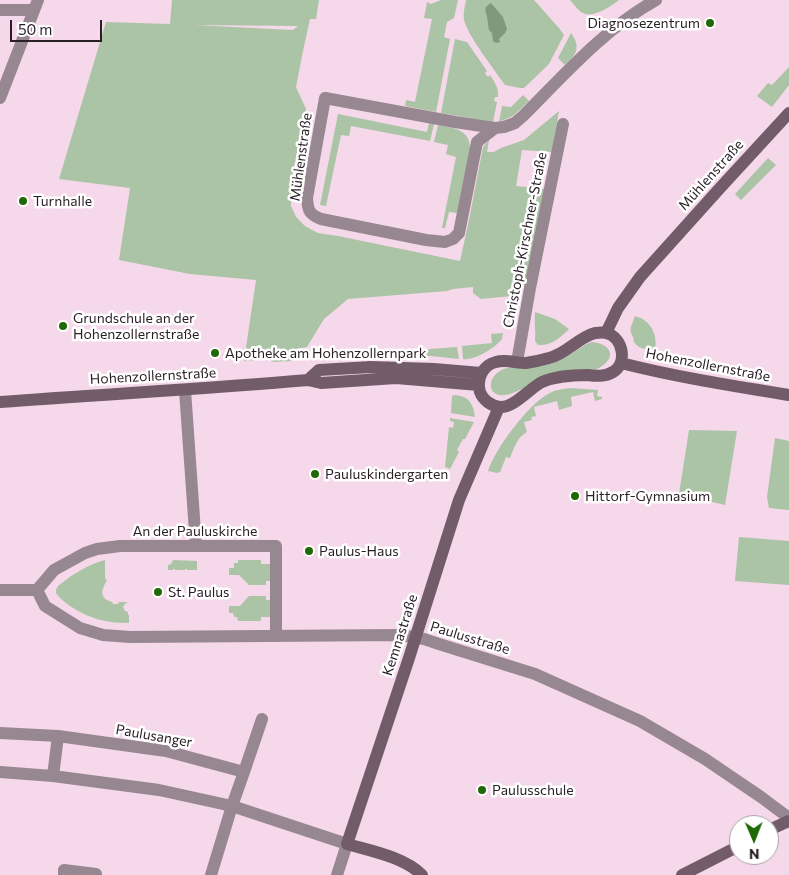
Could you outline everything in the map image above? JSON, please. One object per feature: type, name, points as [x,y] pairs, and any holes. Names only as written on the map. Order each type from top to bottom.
[{"type":"main road","name":"Mühlenstraße","points":[[606,333],[618,308],[640,277],[789,113]]},
{"type":"main road","points":[[606,333],[618,340],[621,346],[621,363],[618,369],[612,373],[598,376],[566,376],[544,381],[510,404],[499,407],[484,400],[479,390],[483,369],[491,363],[499,361],[526,362],[550,358],[564,352],[587,335],[606,333]]},
{"type":"main road","name":"Hohenzollernstraße","points":[[621,363],[733,386],[789,395]]},
{"type":"main road","name":"Hohenzollernstraße","points":[[0,402],[308,380],[319,370],[371,367],[434,369],[480,379]]},
{"type":"main road","name":"Kemnastraße","points":[[347,844],[459,500],[499,407]]},
{"type":"main road","points":[[347,844],[403,862],[422,875]]},
{"type":"main road","points":[[682,875],[729,851]]},
{"type":"street","name":"Mühlenstraße","points":[[495,128],[477,142],[459,234],[453,239],[445,242],[426,240],[321,219],[313,216],[308,209],[307,198],[325,98],[455,122],[495,128],[504,127],[515,123],[597,42],[629,16],[656,0]]},
{"type":"street","points":[[0,10],[36,5],[0,98]]},
{"type":"street","name":"Christoph-Kirschner-Straße","points":[[517,362],[530,288],[564,124]]},
{"type":"street","points":[[185,390],[196,546]]},
{"type":"street","name":"An der Pauluskirche","points":[[37,590],[54,570],[85,553],[97,549],[120,546],[276,546],[276,636]]},
{"type":"street","points":[[0,590],[37,590]]},
{"type":"street","name":"Paulusstraße","points":[[37,590],[45,606],[80,628],[102,635],[130,637],[400,635],[439,644],[535,674],[640,721],[705,759],[774,806],[789,819]]},
{"type":"street","points":[[211,875],[262,719]]},
{"type":"street","name":"Paulusanger","points":[[0,733],[58,736],[166,751],[244,772]]},
{"type":"street","points":[[53,776],[58,736]]},
{"type":"street","points":[[0,772],[53,776],[159,790],[232,806],[347,844]]},
{"type":"street","name":"Kemnastraße","points":[[337,875],[347,844]]},
{"type":"street","points":[[64,875],[64,870],[96,875]]},
{"type":"shaded area","points":[[172,0],[319,0],[316,19],[310,19],[296,87],[306,109],[291,181],[291,206],[296,217],[305,226],[318,233],[460,261],[483,147],[489,140],[487,152],[494,152],[524,140],[559,111],[552,152],[522,150],[516,186],[545,189],[526,284],[523,285],[520,293],[511,296],[481,299],[473,293],[473,287],[348,299],[324,319],[307,347],[297,349],[291,361],[273,362],[269,359],[244,361],[256,280],[190,274],[119,260],[130,188],[59,179],[106,22],[170,24]],"holes":[[[193,25],[298,26],[293,30]]]},
{"type":"shaded area","points":[[441,0],[458,0],[454,18],[447,22],[444,37],[450,39],[436,112],[405,106],[406,100],[415,102],[432,19],[424,18],[427,2],[431,4]]},
{"type":"shaded area","points":[[466,0],[534,0],[564,35],[549,64],[524,88],[505,85],[482,52],[464,19]]},
{"type":"shaded area","points":[[570,0],[619,0],[601,11],[585,14]]},
{"type":"shaded area","points":[[491,3],[503,17],[507,29],[499,39],[500,42],[496,43],[493,41],[492,33],[489,30],[485,10]]},
{"type":"shaded area","points":[[571,33],[577,46],[575,54],[565,65],[558,58]]},
{"type":"shaded area","points":[[455,39],[467,42],[487,71],[485,73],[488,77],[490,75],[496,86],[498,97],[495,97],[494,101],[497,102],[493,122],[441,113]]},
{"type":"shaded area","points":[[789,67],[789,85],[772,107],[757,96],[768,83],[772,85]]},
{"type":"shaded area","points":[[523,95],[529,101],[513,116],[499,122],[502,106],[511,107]]},
{"type":"shaded area","points":[[338,114],[427,132],[429,123],[434,124],[430,141],[351,126],[349,136],[341,135],[326,206],[320,205]]},
{"type":"shaded area","points":[[438,125],[464,133],[469,142],[470,149],[457,213],[449,212],[445,228],[442,228],[456,157],[446,154],[448,145],[434,142]]},
{"type":"shaded area","points":[[768,158],[776,165],[741,200],[735,194]]},
{"type":"shaded area","points":[[535,312],[555,319],[569,329],[551,343],[538,345],[535,341]]},
{"type":"shaded area","points":[[635,316],[645,321],[652,329],[656,345],[655,351],[639,347],[633,340],[631,328]]},
{"type":"shaded area","points":[[503,333],[499,343],[489,350],[473,358],[463,359],[462,346],[492,343],[491,334]]},
{"type":"shaded area","points":[[592,342],[599,343],[608,348],[610,352],[608,360],[599,368],[571,374],[505,395],[498,395],[493,392],[491,382],[499,372],[506,368],[547,365],[566,357]]},
{"type":"shaded area","points":[[457,347],[459,359],[403,353],[403,351]]},
{"type":"shaded area","points":[[570,388],[598,390],[597,396],[602,397],[602,399],[595,401],[593,392],[571,397],[572,406],[559,410],[557,401],[534,407],[536,416],[531,417],[532,420],[524,422],[527,432],[518,440],[510,458],[506,457],[500,472],[488,471],[498,451],[522,417],[550,393]]},
{"type":"shaded area","points":[[454,395],[469,401],[475,417],[451,413],[452,396]]},
{"type":"shaded area","points":[[450,418],[474,422],[457,450],[459,452],[450,469],[445,467],[449,427],[453,428],[454,422],[450,421]]},
{"type":"shaded area","points":[[689,430],[737,431],[725,505],[679,494]]},
{"type":"shaded area","points":[[775,438],[789,441],[789,510],[769,508],[767,497]]},
{"type":"shaded area","points":[[739,537],[789,541],[789,585],[735,581]]},
{"type":"shaded area","points":[[105,560],[105,579],[107,580],[102,593],[103,596],[113,604],[128,602],[123,607],[128,612],[129,623],[105,621],[91,617],[70,606],[56,593],[58,586],[75,574],[92,564]]},
{"type":"shaded area","points":[[173,560],[197,561],[197,570],[168,570],[168,565]]},
{"type":"shaded area","points":[[238,560],[261,560],[261,564],[270,564],[270,581],[266,581],[266,585],[249,585],[239,575],[229,575],[229,568],[234,568],[234,563],[238,563]]},
{"type":"shaded area","points":[[249,596],[266,596],[266,600],[270,600],[271,617],[261,617],[261,621],[238,621],[233,613],[229,613],[229,606],[240,606]]},
{"type":"place","name":"Diagnosezentrum","points":[[710,23]]},
{"type":"place","name":"Turnhalle","points":[[23,201]]},
{"type":"place","name":"Grundschule an der Hohenzollernstraße","points":[[63,326]]},
{"type":"place","name":"Apotheke am Hohenzollernpark","points":[[215,353]]},
{"type":"place","name":"Pauluskindergarten","points":[[315,474]]},
{"type":"place","name":"Hittorf-Gymnasium","points":[[575,496]]},
{"type":"place","name":"Paulus-Haus","points":[[309,551]]},
{"type":"place","name":"St. Paulus","points":[[158,592]]},
{"type":"place","name":"Paulusschule","points":[[482,790]]}]
